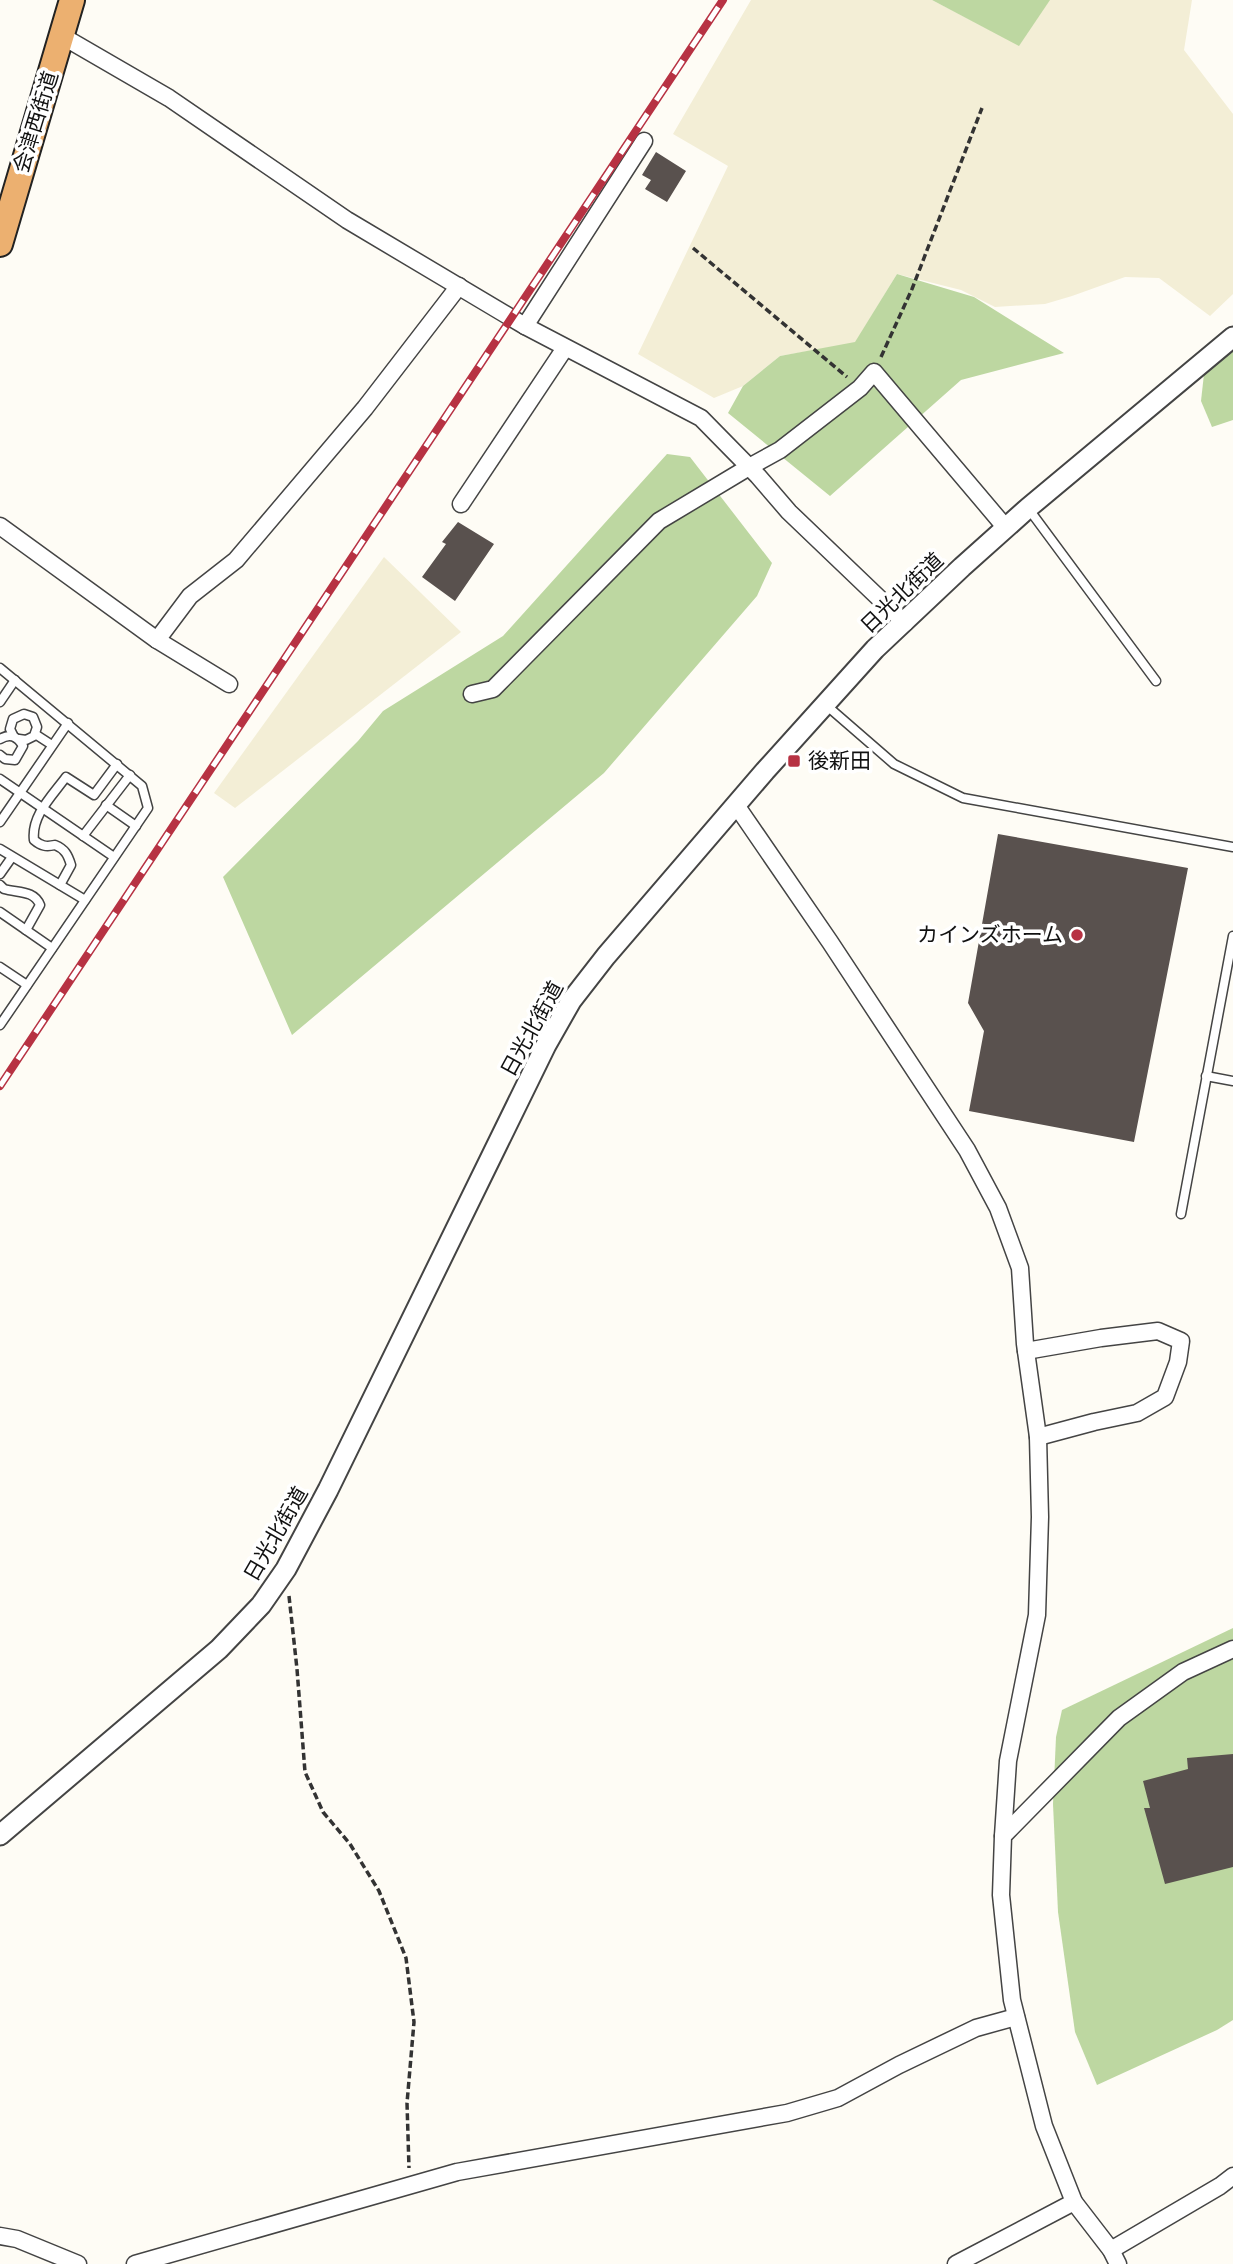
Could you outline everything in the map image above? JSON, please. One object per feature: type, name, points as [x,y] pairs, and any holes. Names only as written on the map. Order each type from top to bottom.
[{"type":"highway","name":"会津西街道","points":[[0,244],[72,0]]},
{"type":"street","points":[[62,36],[169,98],[347,220],[525,326],[701,418],[789,512],[905,622]]},
{"type":"street","points":[[525,326],[644,141]]},
{"type":"street","points":[[157,640],[190,596],[236,560],[365,408],[459,286]]},
{"type":"street","name":"日光北街道","points":[[0,1835],[219,1649],[261,1605],[286,1569],[328,1490],[546,1045],[571,1001],[606,956],[875,649],[1028,508],[1233,337]]},
{"type":"street","points":[[461,504],[565,348]]},
{"type":"street","points":[[472,694],[493,689],[659,521],[780,450],[860,388],[874,372],[1006,528]]},
{"type":"street","points":[[0,526],[157,640],[229,684]]},
{"type":"street","points":[[736,805],[967,1150],[998,1208],[1020,1268],[1026,1351],[1038,1437],[1040,1517],[1037,1615],[1008,1761],[1000,1895],[1012,2000],[1044,2126],[1074,2202],[1114,2257],[1233,2176]]},
{"type":"street","points":[[1026,1351],[1158,1331],[1181,1341],[1178,1362],[1166,1397],[1137,1413],[1038,1437]]},
{"type":"street","points":[[1003,1836],[1119,1718],[1183,1672],[1233,1649]]},
{"type":"street","points":[[135,2264],[457,2172],[787,2113],[838,2098],[976,2028],[1016,2017]]},
{"type":"street","points":[[956,2264],[1074,2202]]},
{"type":"street","points":[[0,2236],[17,2239],[78,2264]]},
{"type":"lane","points":[[1028,508],[1156,681]]},
{"type":"lane","points":[[0,668],[142,786],[148,808],[0,1025]]},
{"type":"lane","points":[[0,702],[15,680]]},
{"type":"lane","points":[[826,704],[894,764],[963,798],[1233,847]]},
{"type":"lane","points":[[0,739],[6,735],[16,737],[30,739],[37,727],[33,717],[24,714],[17,716],[10,723],[10,729],[16,737],[23,746],[16,760],[5,759],[0,755]]},
{"type":"lane","points":[[0,822],[68,723]]},
{"type":"lane","points":[[35,734],[52,746]]},
{"type":"lane","points":[[60,885],[71,865],[68,854],[55,845],[47,847],[33,840],[33,828],[43,808],[66,777],[94,795],[117,764]]},
{"type":"lane","points":[[83,836],[130,775]]},
{"type":"lane","points":[[0,779],[114,857]]},
{"type":"lane","points":[[106,805],[136,826]]},
{"type":"lane","points":[[0,849],[85,900]]},
{"type":"lane","points":[[0,874],[12,857]]},
{"type":"lane","points":[[0,885],[4,889],[37,898],[40,905],[26,930]]},
{"type":"lane","points":[[0,912],[52,948]]},
{"type":"lane","points":[[1181,1214],[1233,936]]},
{"type":"lane","points":[[0,967],[27,985]]},
{"type":"lane","points":[[0,1007],[8,1013]]},
{"type":"lane","points":[[1206,1076],[1233,1081]]},
{"type":"path","points":[[874,372],[912,289],[982,108]]},
{"type":"path","points":[[693,248],[860,388]]},
{"type":"path","points":[[286,1569],[297,1669],[304,1772],[323,1812],[350,1844],[379,1891],[406,1958],[414,2022],[407,2103],[410,2185]]},
{"type":"shaded area","points":[[751,0],[932,0],[1019,45],[1047,0],[1192,0],[1184,50],[1233,114],[1233,294],[1210,316],[1159,278],[1125,277],[1045,304],[995,307],[961,290],[897,274],[855,343],[780,356],[743,386],[714,398],[638,354],[728,166],[673,134]]},
{"type":"shaded area","points":[[384,557],[461,632],[235,808],[214,793]]},
{"type":"green space","points":[[932,0],[1050,0],[1019,46]]},
{"type":"green space","points":[[897,274],[974,297],[1064,353],[961,380],[830,496],[728,413],[743,386],[780,356],[855,342]]},
{"type":"green space","points":[[1233,326],[1233,420],[1212,427],[1201,401],[1205,365],[1221,336]]},
{"type":"green space","points":[[667,454],[690,457],[772,563],[757,596],[604,773],[292,1035],[223,877],[358,741],[383,711],[503,636]]},
{"type":"green space","points":[[1233,1628],[1233,2020],[1217,2030],[1097,2085],[1075,2032],[1058,1912],[1053,1804],[1056,1737],[1062,1710]]},
{"type":"building","points":[[656,152],[686,171],[667,202],[645,189],[651,180],[642,175]]},
{"type":"building","points":[[458,522],[494,544],[455,601],[422,577],[446,544],[442,542]]},
{"type":"building","name":"カインズホーム","points":[[998,834],[1188,868],[1134,1142],[969,1111],[984,1031],[968,1003]]},
{"type":"building","points":[[1233,1754],[1233,1867],[1165,1884],[1144,1808],[1150,1808],[1143,1781],[1188,1769],[1187,1758]]},
{"type":"railway","points":[[0,1086],[723,0]]},
{"type":"place","name":"後新田","points":[[794,761]]},
{"type":"place","name":"カインズホーム","points":[[1077,935]]}]
